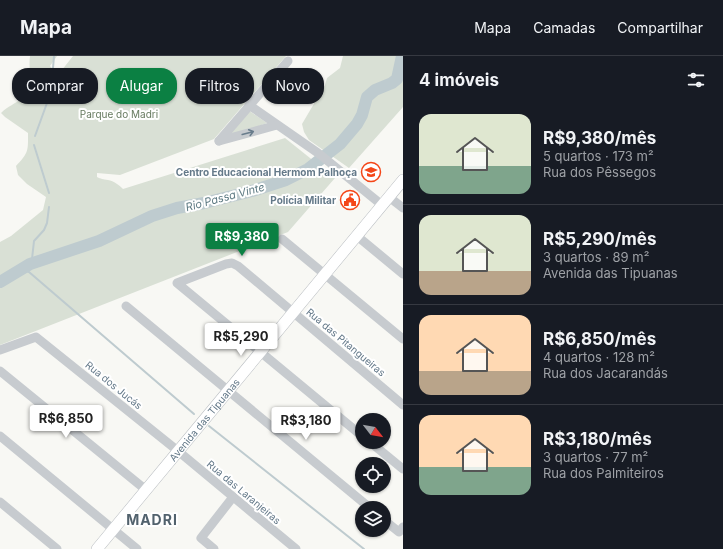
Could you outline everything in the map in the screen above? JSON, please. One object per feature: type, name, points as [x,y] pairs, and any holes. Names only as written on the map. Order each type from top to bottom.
[{"type":"main road","name":"Avenida das Tipuanas","points":[[97,549],[403,180]]},
{"type":"street","points":[[277,125],[219,141],[288,61]]},
{"type":"street","points":[[249,106],[386,201],[403,208]]},
{"type":"street","points":[[357,236],[403,274]]},
{"type":"street","points":[[282,239],[403,339]]},
{"type":"street","name":"Rua das Pitangueiras","points":[[260,352],[177,283],[226,264],[232,263],[238,266],[403,404]]},
{"type":"street","points":[[126,306],[362,501]]},
{"type":"street","name":"Rua dos Jucás","points":[[0,350],[36,337],[178,451]]},
{"type":"street","points":[[260,352],[355,430]]},
{"type":"street","points":[[0,371],[146,490]]},
{"type":"street","points":[[0,436],[137,549]]},
{"type":"street","points":[[379,449],[403,469]]},
{"type":"street","name":"Rua das Laranjeiras","points":[[178,451],[296,549]]},
{"type":"street","points":[[214,549],[201,538],[233,497]]},
{"type":"street","points":[[0,502],[57,549]]},
{"type":"street","points":[[391,526],[399,532],[403,528]]},
{"type":"green space","points":[[30,56],[57,56],[50,66],[52,68],[30,68]]},
{"type":"green space","name":"Parque do Madri","points":[[73,56],[286,56],[276,68],[262,68],[262,84],[254,93],[254,68],[185,68],[185,104],[244,104],[214,139],[120,175],[97,173],[97,177],[112,181],[123,189],[285,138],[335,178],[288,232],[0,345],[0,242],[11,236],[43,210],[46,197],[27,184],[18,175],[16,166],[26,154],[28,133],[1,113],[13,104],[98,104],[98,68],[64,68]]},
{"type":"green space","points":[[343,56],[403,56],[403,107],[349,168],[309,140],[304,132],[302,124],[314,104],[324,104],[324,87],[327,78],[340,68]]},
{"type":"green space","points":[[248,110],[267,123],[234,135],[229,132]]},
{"type":"waterway","points":[[35,136],[51,92],[54,56]]},
{"type":"waterway","name":"Rio Passa Vinte","points":[[0,282],[30,264],[99,241],[152,216],[177,208],[252,191],[286,180],[308,169],[340,144],[357,124],[362,115],[367,97],[375,90],[392,83],[397,79],[402,56]]},
{"type":"waterway","points":[[34,145],[49,193]]},
{"type":"waterway","points":[[30,264],[34,241],[44,230],[47,223],[49,207]]},
{"type":"waterway","points":[[22,269],[29,272],[194,414]]},
{"type":"waterway","points":[[209,426],[364,549]]},
{"type":"place","name":"Centro Educacional Hermom Palhoça","points":[[371,172]]},
{"type":"place","name":"Polícia Militar","points":[[350,200]]},
{"type":"district","name":"MADRI","points":[[152,519]]}]
